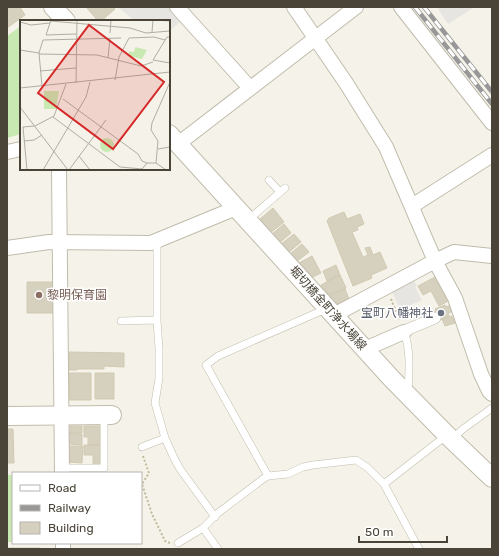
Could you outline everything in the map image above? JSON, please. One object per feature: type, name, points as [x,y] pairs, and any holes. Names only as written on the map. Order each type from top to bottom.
[{"type":"street","points":[[53,7],[65,20]]},
{"type":"street","points":[[177,7],[250,88]]},
{"type":"street","points":[[294,7],[346,83],[386,147],[436,261],[455,298],[481,374],[492,394]]},
{"type":"street","points":[[173,139],[250,88],[356,7]]},
{"type":"street","points":[[401,7],[492,123]]},
{"type":"street","name":"堀切橋金町浄水場線","points":[[173,139],[408,395],[492,478]]},
{"type":"street","points":[[7,152],[20,149]]},
{"type":"street","points":[[412,206],[492,155]]},
{"type":"street","points":[[60,170],[62,470]]},
{"type":"street","points":[[7,248],[49,242],[151,243],[242,214]]},
{"type":"street","points":[[331,312],[454,252],[492,256]]},
{"type":"street","points":[[365,349],[435,318]]},
{"type":"street","points":[[7,416],[108,415]]},
{"type":"lane","points":[[242,214],[282,190],[269,180]]},
{"type":"lane","points":[[157,241],[159,378],[154,403],[165,438],[174,458],[180,469],[215,516]]},
{"type":"lane","points":[[268,476],[206,365],[218,356],[331,312]]},
{"type":"lane","points":[[121,321],[157,320]]},
{"type":"lane","points":[[404,332],[409,354],[408,395]]},
{"type":"lane","points":[[384,484],[492,408]]},
{"type":"lane","points":[[62,470],[104,468],[108,415]]},
{"type":"lane","points":[[142,447],[165,438]]},
{"type":"lane","points":[[178,543],[203,528],[215,516],[268,476],[288,474],[303,467],[313,465],[356,460],[368,468],[384,484],[419,549]]},
{"type":"lane","points":[[203,528],[218,549]]},
{"type":"path","points":[[386,286],[404,332]]},
{"type":"path","points":[[142,447],[140,448],[149,473],[142,484],[152,514],[165,541],[167,543],[178,543]]},
{"type":"green space","points":[[20,27],[20,134],[7,138],[7,36]]},
{"type":"green space","points":[[7,475],[12,475],[12,542],[7,542]]},
{"type":"shaded area","points":[[118,7],[168,7],[181,21],[170,31],[170,20],[133,20]]},
{"type":"shaded area","points":[[442,7],[475,7],[448,24],[438,9]]},
{"type":"shaded area","points":[[412,278],[417,286],[415,287],[422,300],[400,310],[391,289]]},
{"type":"building","points":[[7,7],[20,7],[25,15],[7,28]]},
{"type":"building","points":[[86,7],[113,7],[115,9],[102,20],[97,20]]},
{"type":"building","points":[[273,208],[284,222],[270,233],[259,220]]},
{"type":"building","points":[[344,212],[347,219],[360,214],[364,224],[357,227],[358,230],[352,232],[363,257],[368,255],[365,248],[370,247],[373,255],[380,252],[387,268],[371,275],[372,278],[353,286],[327,221],[329,218]]},
{"type":"building","points":[[284,224],[291,233],[279,243],[272,234]]},
{"type":"building","points":[[294,234],[301,242],[288,253],[281,244]]},
{"type":"building","points":[[302,244],[309,252],[296,262],[290,254]]},
{"type":"building","points":[[312,256],[321,273],[311,278],[304,268],[302,269],[299,263]]},
{"type":"building","points":[[336,265],[340,275],[327,281],[323,271]]},
{"type":"building","points":[[340,275],[346,288],[328,295],[325,289],[323,290],[321,285]]},
{"type":"building","points":[[437,276],[450,300],[439,306],[431,291],[423,295],[418,286]]},
{"type":"building","points":[[27,282],[55,282],[55,313],[27,313]]},
{"type":"building","points":[[345,289],[349,299],[335,305],[330,295]]},
{"type":"building","points":[[445,305],[446,307],[451,305],[454,311],[448,313],[449,316],[440,320],[434,312],[436,311],[435,309]]},
{"type":"building","points":[[452,316],[455,323],[445,326],[442,319]]},
{"type":"building","points":[[69,352],[124,353],[124,367],[104,366],[104,369],[69,370]]},
{"type":"building","points":[[69,373],[91,373],[91,400],[69,400]]},
{"type":"building","points":[[95,373],[114,373],[114,399],[95,399]]},
{"type":"building","points":[[70,426],[82,426],[82,433],[70,433]]},
{"type":"building","points":[[84,426],[100,426],[100,445],[88,445],[88,437],[84,437]]},
{"type":"building","points":[[7,429],[13,429],[14,463],[7,463]]},
{"type":"building","points":[[69,433],[82,434],[82,445],[69,444]]},
{"type":"building","points":[[84,445],[100,445],[100,464],[93,464],[93,455],[84,455]]},
{"type":"building","points":[[69,446],[83,446],[82,463],[68,462]]},
{"type":"building","points":[[40,548],[40,549],[7,549]]},
{"type":"railway","points":[[415,7],[492,104]]},
{"type":"railway","points":[[424,7],[492,92]]},
{"type":"place","name":"黎明保育園","points":[[39,295]]},
{"type":"place","name":"宝町八幡神社","points":[[441,313]]}]
